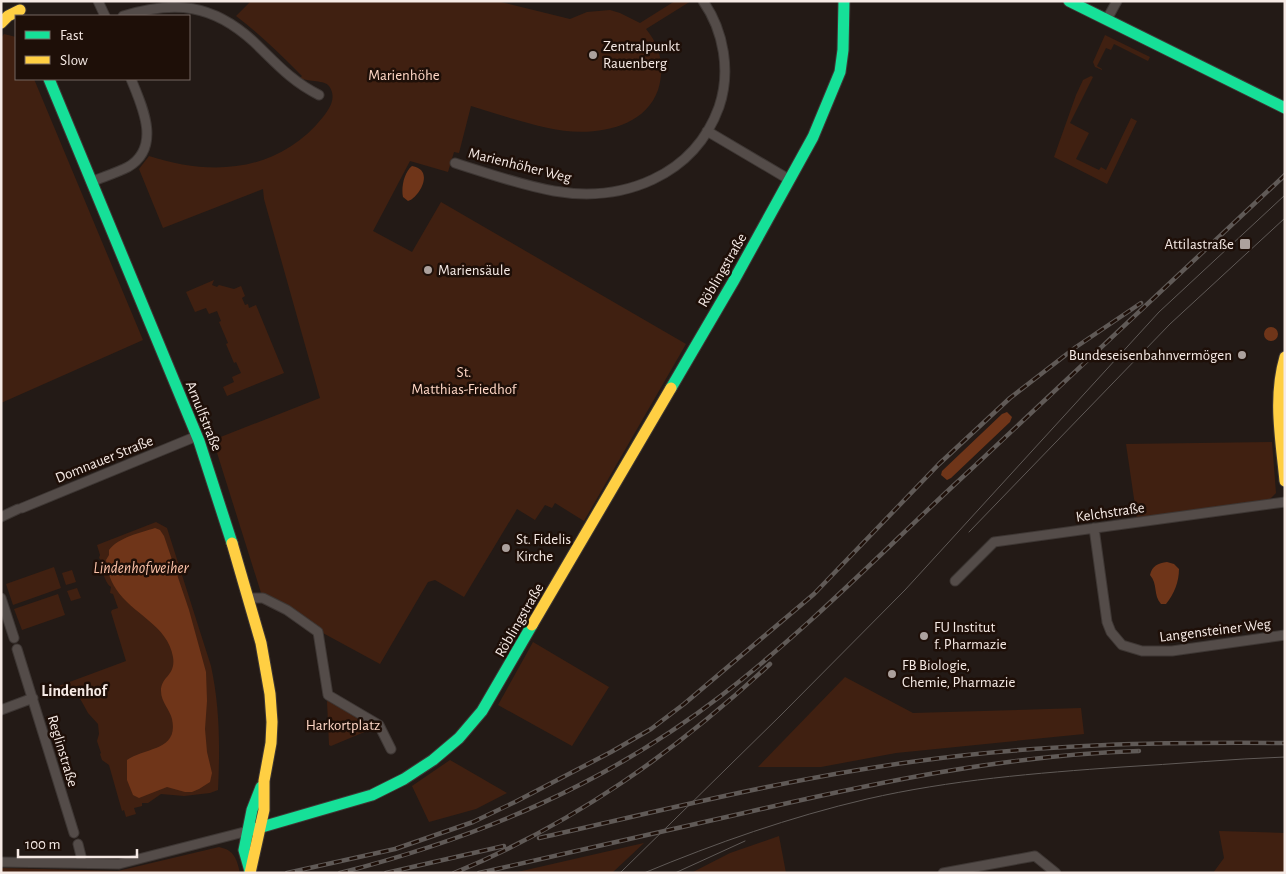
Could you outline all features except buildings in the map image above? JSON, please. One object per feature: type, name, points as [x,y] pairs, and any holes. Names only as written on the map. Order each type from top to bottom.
[{"type":"main road","name":"Röblingstraße","points":[[248,830],[372,795],[390,788],[407,779],[442,755],[472,726],[495,691],[741,269],[813,137],[836,86],[840,72],[843,50],[844,1]]},
{"type":"main road","points":[[1070,1],[1283,103]]},
{"type":"main road","points":[[1,23],[20,9]]},
{"type":"main road","name":"Arnulfstraße","points":[[48,80],[197,436],[249,598],[261,643],[272,722],[271,743],[264,781],[264,810],[250,873]]},
{"type":"main road","points":[[1285,357],[1279,380],[1278,397],[1285,481]]},
{"type":"main road","name":"Arnulfstraße","points":[[250,873],[244,850],[252,810],[264,781]]},
{"type":"street","points":[[98,1],[105,15]]},
{"type":"street","name":"Marienhöher Weg","points":[[455,163],[555,191],[580,193],[606,192],[634,187],[663,176],[696,148],[717,111],[722,96],[724,61],[718,28],[703,1]]},
{"type":"street","points":[[1106,19],[1117,1]]},
{"type":"street","points":[[126,15],[162,6],[185,5],[207,10],[226,19],[238,28],[296,82],[319,95]]},
{"type":"street","points":[[92,182],[128,167],[138,157],[146,143],[145,114],[131,80]]},
{"type":"street","points":[[707,131],[790,180]]},
{"type":"street","name":"Domnauer Straße","points":[[1,516],[197,436]]},
{"type":"street","name":"Kelchstraße","points":[[955,581],[994,542],[1285,502]]},
{"type":"street","name":"Langensteiner Weg","points":[[1094,528],[1107,622],[1111,632],[1122,645],[1142,651],[1172,651],[1285,635]]},
{"type":"street","points":[[1,598],[14,638]]},
{"type":"street","points":[[249,598],[263,598],[287,610],[318,632],[328,695],[379,725],[391,749]]},
{"type":"street","name":"Reglinstraße","points":[[17,649],[74,833]]},
{"type":"street","points":[[1,710],[33,698]]},
{"type":"street","name":"Röblingstraße","points":[[1,862],[119,864],[248,830]]},
{"type":"street","points":[[78,844],[81,863]]},
{"type":"street","points":[[943,873],[980,869],[1035,856],[1056,873]]},
{"type":"green space","name":"St. Matthias-Friedhof","points":[[251,1],[497,1],[570,19],[587,12],[610,10],[640,23],[675,1],[691,1],[646,29],[658,50],[661,74],[658,90],[651,104],[640,115],[627,123],[612,128],[579,132],[548,128],[471,106],[459,153],[454,152],[448,172],[410,161],[373,231],[412,252],[441,202],[686,344],[584,521],[555,503],[552,508],[545,505],[535,520],[517,509],[464,597],[435,580],[428,582],[380,664],[321,632],[262,596],[213,440],[320,398],[264,199],[263,189],[163,228],[139,169],[149,156],[173,163],[221,167],[244,165],[265,159],[286,149],[306,135],[328,110],[332,102],[329,86],[324,83],[300,78],[302,76],[236,16]]},
{"type":"green space","points":[[4,34],[15,37],[15,80],[34,80],[143,340],[1,403],[1,38]]},
{"type":"green space","points":[[1105,35],[1150,57],[1148,61],[1114,44],[1111,50],[1106,48],[1097,66],[1102,70],[1095,67],[1093,62]]},
{"type":"green space","points":[[1091,76],[1093,77],[1070,123],[1089,133],[1076,159],[1099,170],[1101,167],[1106,170],[1131,118],[1137,121],[1107,184],[1054,157],[1076,95],[1083,80]]},
{"type":"green space","points":[[214,280],[212,285],[217,287],[219,285],[234,289],[241,286],[245,296],[242,298],[245,305],[248,304],[249,308],[256,305],[284,373],[227,396],[223,387],[234,382],[232,377],[241,373],[236,362],[234,363],[226,344],[228,343],[219,322],[221,321],[217,311],[209,314],[206,308],[195,312],[186,292]]},
{"type":"green space","points":[[1272,442],[1276,493],[1268,501],[1137,519],[1126,444]]},
{"type":"green space","points":[[156,522],[167,528],[211,666],[219,728],[218,790],[210,793],[184,796],[161,794],[148,803],[142,803],[142,806],[134,808],[136,814],[126,817],[124,810],[122,811],[109,765],[102,760],[100,754],[97,741],[99,734],[98,724],[88,713],[77,693],[59,695],[56,687],[126,661],[111,612],[118,608],[113,594],[110,593],[111,587],[104,576],[103,562],[99,558],[97,545]]},
{"type":"green space","points":[[54,567],[61,588],[13,605],[6,584]]},
{"type":"green space","points":[[72,570],[76,582],[66,585],[62,573]]},
{"type":"green space","points":[[77,588],[81,598],[71,601],[67,591]]},
{"type":"green space","points":[[58,594],[65,615],[22,630],[14,609]]},
{"type":"green space","points":[[533,642],[609,687],[572,746],[498,705]]},
{"type":"green space","points":[[845,677],[913,713],[1081,708],[1084,734],[896,753],[821,767],[758,767]]},
{"type":"green space","name":"Harkortplatz","points":[[333,700],[374,728],[331,746],[329,745],[327,701]]},
{"type":"green space","points":[[450,760],[507,793],[476,809],[429,822],[412,786]]},
{"type":"green space","points":[[1219,831],[1285,833],[1285,873],[1213,873],[1224,858]]},
{"type":"green space","points":[[779,836],[786,873],[691,873],[730,853]]},
{"type":"green space","points":[[644,843],[612,873],[513,873]]},
{"type":"green space","points":[[219,847],[228,850],[234,856],[240,873],[1,873],[1,868],[118,871]]},
{"type":"water","points":[[412,166],[423,173],[424,178],[420,190],[408,201],[403,197],[402,193],[405,176]]},
{"type":"water","points":[[1271,327],[1276,329],[1278,334],[1276,339],[1271,341],[1266,339],[1264,334],[1266,329]]},
{"type":"water","points":[[1007,412],[1012,417],[1010,422],[951,478],[947,480],[941,475],[942,471],[1002,414]]},
{"type":"water","name":"Lindenhofweiher","points":[[155,528],[160,530],[164,536],[189,610],[206,672],[207,701],[205,729],[207,752],[212,773],[210,782],[192,792],[167,787],[139,798],[133,795],[127,780],[127,760],[159,747],[166,743],[170,737],[173,729],[172,719],[162,699],[161,691],[163,682],[171,672],[173,657],[170,646],[164,636],[131,606],[116,589],[109,575],[106,560],[109,550],[118,542]]},
{"type":"water","points":[[1161,563],[1174,564],[1179,569],[1179,574],[1176,588],[1166,604],[1161,604],[1150,575],[1152,569]]},
{"type":"tram line","points":[[620,873],[905,590],[1159,312],[1285,195]]},
{"type":"tram line","points":[[969,532],[1170,324],[1285,218]]},
{"type":"tram line","points":[[644,873],[698,851],[782,822],[898,792],[961,782],[1025,775],[1285,757]]},
{"type":"tram line","points":[[675,873],[745,841]]},
{"type":"railway","points":[[340,873],[443,843],[540,804],[587,781],[633,755],[678,727],[722,695],[782,646],[840,594],[1285,175]]},
{"type":"railway","points":[[287,873],[395,849],[473,822],[611,752],[651,729],[684,704],[814,594],[939,464],[1010,398],[1076,347],[1141,303]]},
{"type":"railway","points":[[454,873],[541,832],[622,783],[698,727],[770,664]]},
{"type":"railway","points":[[539,838],[775,785],[870,768],[964,755],[1101,745],[1285,743]]},
{"type":"railway","points":[[479,873],[891,781],[989,764],[1039,758],[1139,751]]},
{"type":"railway","points":[[386,873],[504,846]]},
{"type":"traffic: fast","points":[[671,388],[733,282],[813,137],[840,72],[843,50],[844,1]]},
{"type":"traffic: fast","points":[[1069,1],[1285,108]]},
{"type":"traffic: fast","points":[[49,80],[199,441],[232,543]]},
{"type":"traffic: fast","points":[[248,831],[372,795],[404,779],[433,760],[459,738],[482,711],[532,625]]},
{"type":"traffic: fast","points":[[250,871],[244,850],[252,810],[261,787]]},
{"type":"traffic: slow","points":[[1,23],[8,16],[20,10]]},
{"type":"traffic: slow","points":[[1285,357],[1279,388],[1280,434],[1285,481]]},
{"type":"traffic: slow","points":[[532,625],[671,388]]},
{"type":"traffic: slow","points":[[232,543],[261,643],[270,694],[272,722],[271,743],[264,781],[264,810],[250,873]]},
{"type":"place","name":"Zentralpunkt Rauenberg","points":[[593,55]]},
{"type":"place","name":"Attilastraße","points":[[1245,244]]},
{"type":"place","name":"Mariensäule","points":[[428,270]]},
{"type":"place","name":"Bundeseisenbahnvermögen","points":[[1242,355]]},
{"type":"place","name":"St. Fidelis Kirche","points":[[506,548]]},
{"type":"place","name":"FU Institut f. Pharmazie","points":[[924,636]]},
{"type":"place","name":"FB Biologie, Chemie, Pharmazie","points":[[892,674]]},
{"type":"district","name":"Lindenhof","points":[[74,690]]},
{"type":"park label","name":"Marienhöhe","points":[[404,75]]}]
